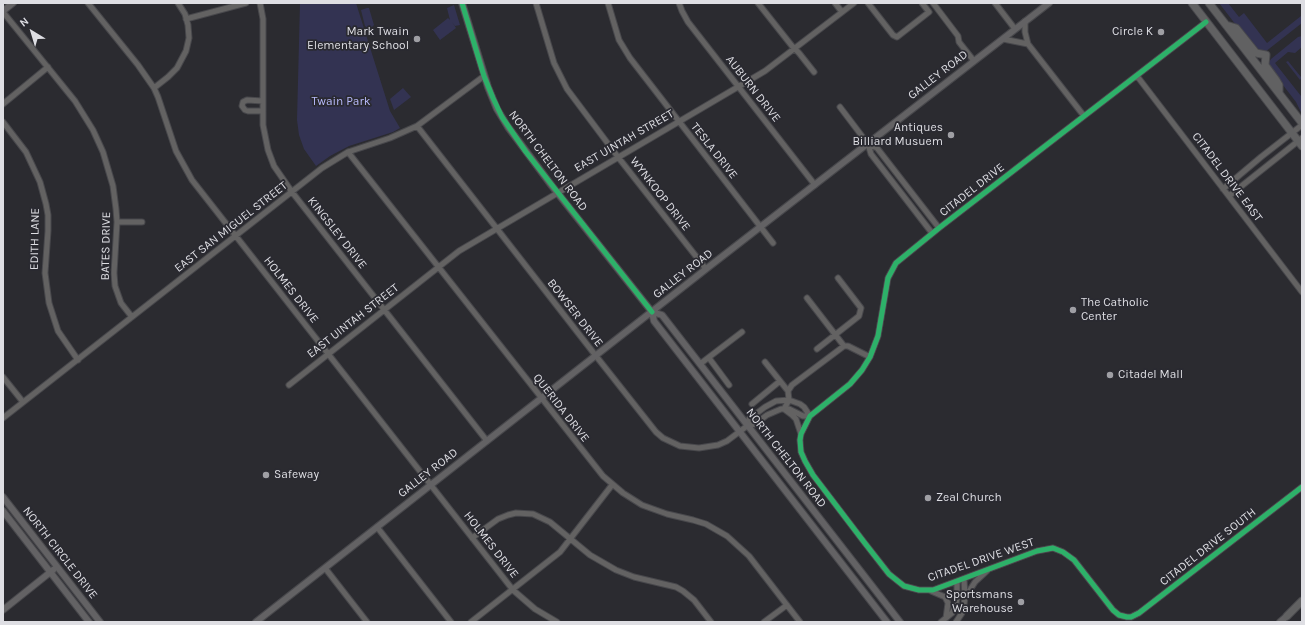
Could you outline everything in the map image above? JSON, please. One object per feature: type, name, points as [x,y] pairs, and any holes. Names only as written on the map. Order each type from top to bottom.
[{"type":"highway","points":[[1192,3],[1292,133],[1301,141]]},
{"type":"highway","points":[[1209,3],[1302,124]]},
{"type":"highway","points":[[1226,24],[1236,28],[1256,53],[1266,56],[1265,65],[1279,85],[1279,93]]},
{"type":"highway","points":[[1287,616],[1302,601]]},
{"type":"highway","points":[[1287,616],[1302,605]]},
{"type":"main road","points":[[3,11],[13,3]]},
{"type":"main road","name":"NORTH CHELTON ROAD","points":[[462,3],[484,76],[497,108],[508,127],[652,312],[654,321],[887,622]]},
{"type":"main road","name":"GALLEY ROAD","points":[[256,622],[706,269],[1049,3]]},
{"type":"main road","name":"NORTH CHELTON ROAD","points":[[652,312],[662,315],[900,622]]},
{"type":"main road","name":"NORTH CIRCLE DRIVE","points":[[3,496],[100,622]]},
{"type":"main road","name":"NORTH CIRCLE DRIVE","points":[[3,511],[89,622]]},
{"type":"main road","points":[[3,610],[57,567]]},
{"type":"main road","points":[[1280,622],[1287,616]]},
{"type":"street","name":"HOLMES DRIVE","points":[[88,3],[138,65],[154,88],[179,158],[192,180],[513,590],[535,608],[557,622]]},
{"type":"street","points":[[154,88],[173,73],[184,56],[189,38],[186,19],[178,3]]},
{"type":"street","points":[[186,19],[246,3]]},
{"type":"street","name":"KINGSLEY DRIVE","points":[[260,3],[263,19],[264,134],[271,158],[292,192],[487,441]]},
{"type":"street","name":"WYNKOOP DRIVE","points":[[536,3],[554,64],[562,81],[618,157],[706,269]]},
{"type":"street","name":"TESLA DRIVE","points":[[608,3],[616,31],[625,52],[773,243]]},
{"type":"street","name":"AUBURN DRIVE","points":[[679,3],[684,17],[815,185]]},
{"type":"street","points":[[758,3],[814,72]]},
{"type":"street","points":[[835,3],[842,12]]},
{"type":"street","name":"EAST UINTAH STREET","points":[[290,385],[459,251],[765,71],[854,3]]},
{"type":"street","points":[[868,3],[893,35],[897,37],[929,12],[922,3]]},
{"type":"street","points":[[933,3],[958,36],[959,42],[974,60]]},
{"type":"street","points":[[995,3],[1015,29]]},
{"type":"street","name":"BATES DRIVE","points":[[3,11],[75,101],[88,120],[98,141],[107,163],[113,186],[117,222],[114,281],[119,298],[132,317]]},
{"type":"street","points":[[1025,21],[1025,32],[1028,44],[1084,116]]},
{"type":"street","name":"CITADEL DRIVE","points":[[810,416],[850,384],[862,370],[870,357],[878,336],[886,285],[891,270],[900,259],[1206,22]]},
{"type":"street","points":[[1003,38],[1028,44]]},
{"type":"street","points":[[3,104],[48,67]]},
{"type":"street","name":"EAST SAN MIGUEL STREET","points":[[3,418],[329,163],[348,152],[390,138],[417,126],[484,76]]},
{"type":"street","name":"CITADEL DRIVE EAST","points":[[1137,76],[1302,292]]},
{"type":"street","points":[[263,101],[247,100],[242,104],[245,110],[263,111]]},
{"type":"street","points":[[840,107],[868,144],[871,154],[932,233]]},
{"type":"street","name":"EDITH LANE","points":[[3,122],[29,157],[44,193],[48,215],[44,273],[47,294],[51,313],[58,331],[78,360]]},
{"type":"street","points":[[1224,189],[1302,124]]},
{"type":"street","name":"BOWSER DRIVE","points":[[417,126],[649,425],[663,438],[672,443],[690,448],[708,447],[726,441],[747,426]]},
{"type":"street","points":[[1228,196],[1301,141]]},
{"type":"street","points":[[868,144],[878,148],[939,228]]},
{"type":"street","name":"QUERIDA DRIVE","points":[[348,152],[541,399],[612,485],[623,494],[642,505],[667,514],[706,524],[727,536],[749,556],[800,622]]},
{"type":"street","points":[[117,222],[142,222]]},
{"type":"street","points":[[817,349],[859,316],[861,308],[838,278]]},
{"type":"street","points":[[807,298],[844,346],[848,346],[870,357]]},
{"type":"street","points":[[700,364],[742,332]]},
{"type":"street","points":[[784,409],[788,400],[788,391],[792,385],[844,346]]},
{"type":"street","points":[[709,358],[729,385]]},
{"type":"street","points":[[765,362],[788,391]]},
{"type":"street","points":[[3,377],[23,402]]},
{"type":"street","points":[[752,404],[780,381]]},
{"type":"street","points":[[776,401],[794,401],[804,407],[810,416],[803,416],[789,409],[784,409],[772,413],[755,424],[747,426],[749,419],[776,401]]},
{"type":"street","points":[[784,409],[796,419],[801,434]]},
{"type":"street","name":"CITADEL DRIVE WEST","points":[[810,416],[801,434],[800,440],[801,452],[808,467],[890,574],[904,586],[919,590],[933,590],[1042,549],[1058,549],[1074,560],[1113,610],[1123,617]]},
{"type":"street","points":[[470,622],[555,557],[612,485]]},
{"type":"street","name":"CITADEL DRIVE SOUTH","points":[[1123,617],[1131,617],[1139,613],[1302,487]]},
{"type":"street","points":[[472,538],[498,519],[512,514],[533,514],[550,522],[569,540],[590,555],[616,570],[634,577],[676,587],[684,591],[694,600],[711,622]]},
{"type":"street","points":[[377,527],[451,622]]},
{"type":"street","points":[[325,568],[367,622]]},
{"type":"street","points":[[965,597],[975,582],[990,569]]},
{"type":"street","points":[[956,622],[962,613],[965,597],[964,579]]},
{"type":"street","points":[[941,622],[952,613],[956,604],[957,582]]},
{"type":"street","points":[[928,590],[945,597],[948,603],[946,618]]},
{"type":"street","points":[[764,622],[787,605]]},
{"type":"green space","name":"Twain Park","points":[[300,3],[356,3],[390,111],[400,128],[393,132],[349,146],[330,156],[316,166],[304,149],[299,135],[297,120]]},
{"type":"green space","points":[[1219,3],[1228,3],[1239,17],[1244,13],[1267,43],[1301,16],[1302,23],[1265,52],[1256,51]]},
{"type":"green space","points":[[454,5],[460,25],[455,26],[452,22],[456,28],[440,40],[433,30],[448,18],[450,20],[447,8]]},
{"type":"green space","points":[[369,8],[374,25],[368,28],[365,26],[361,10]]},
{"type":"green space","points":[[1302,36],[1302,47],[1295,53],[1288,52],[1275,63],[1301,96],[1302,95],[1302,114],[1296,102],[1268,64],[1271,59],[1298,37]]},
{"type":"green space","points":[[1288,61],[1302,77],[1300,80],[1286,62]]},
{"type":"green space","points":[[403,88],[411,97],[394,110],[390,99]]},
{"type":"cycle path","points":[[462,3],[484,76],[502,117],[526,152],[652,312]]},
{"type":"cycle path","points":[[1206,22],[939,228],[896,263],[888,278],[878,336],[870,357],[862,370],[850,384],[810,416],[801,434],[801,452],[813,475],[864,542],[889,574],[904,586],[919,590],[933,590],[1037,551],[1053,548],[1063,552],[1074,560],[1113,610],[1119,615],[1127,617],[1131,617],[1139,613],[1302,487]]},
{"type":"place","name":"Circle K","points":[[1161,32]]},
{"type":"place","name":"Mark Twain Elementary School","points":[[417,39]]},
{"type":"place","name":"Antiques Billiard Musuem","points":[[951,135]]},
{"type":"place","name":"The Catholic Center","points":[[1073,310]]},
{"type":"place","name":"Citadel Mall","points":[[1110,375]]},
{"type":"place","name":"Safeway","points":[[266,475]]},
{"type":"place","name":"Zeal Church","points":[[928,498]]},
{"type":"place","name":"Sportsmans Warehouse","points":[[1021,602]]}]
